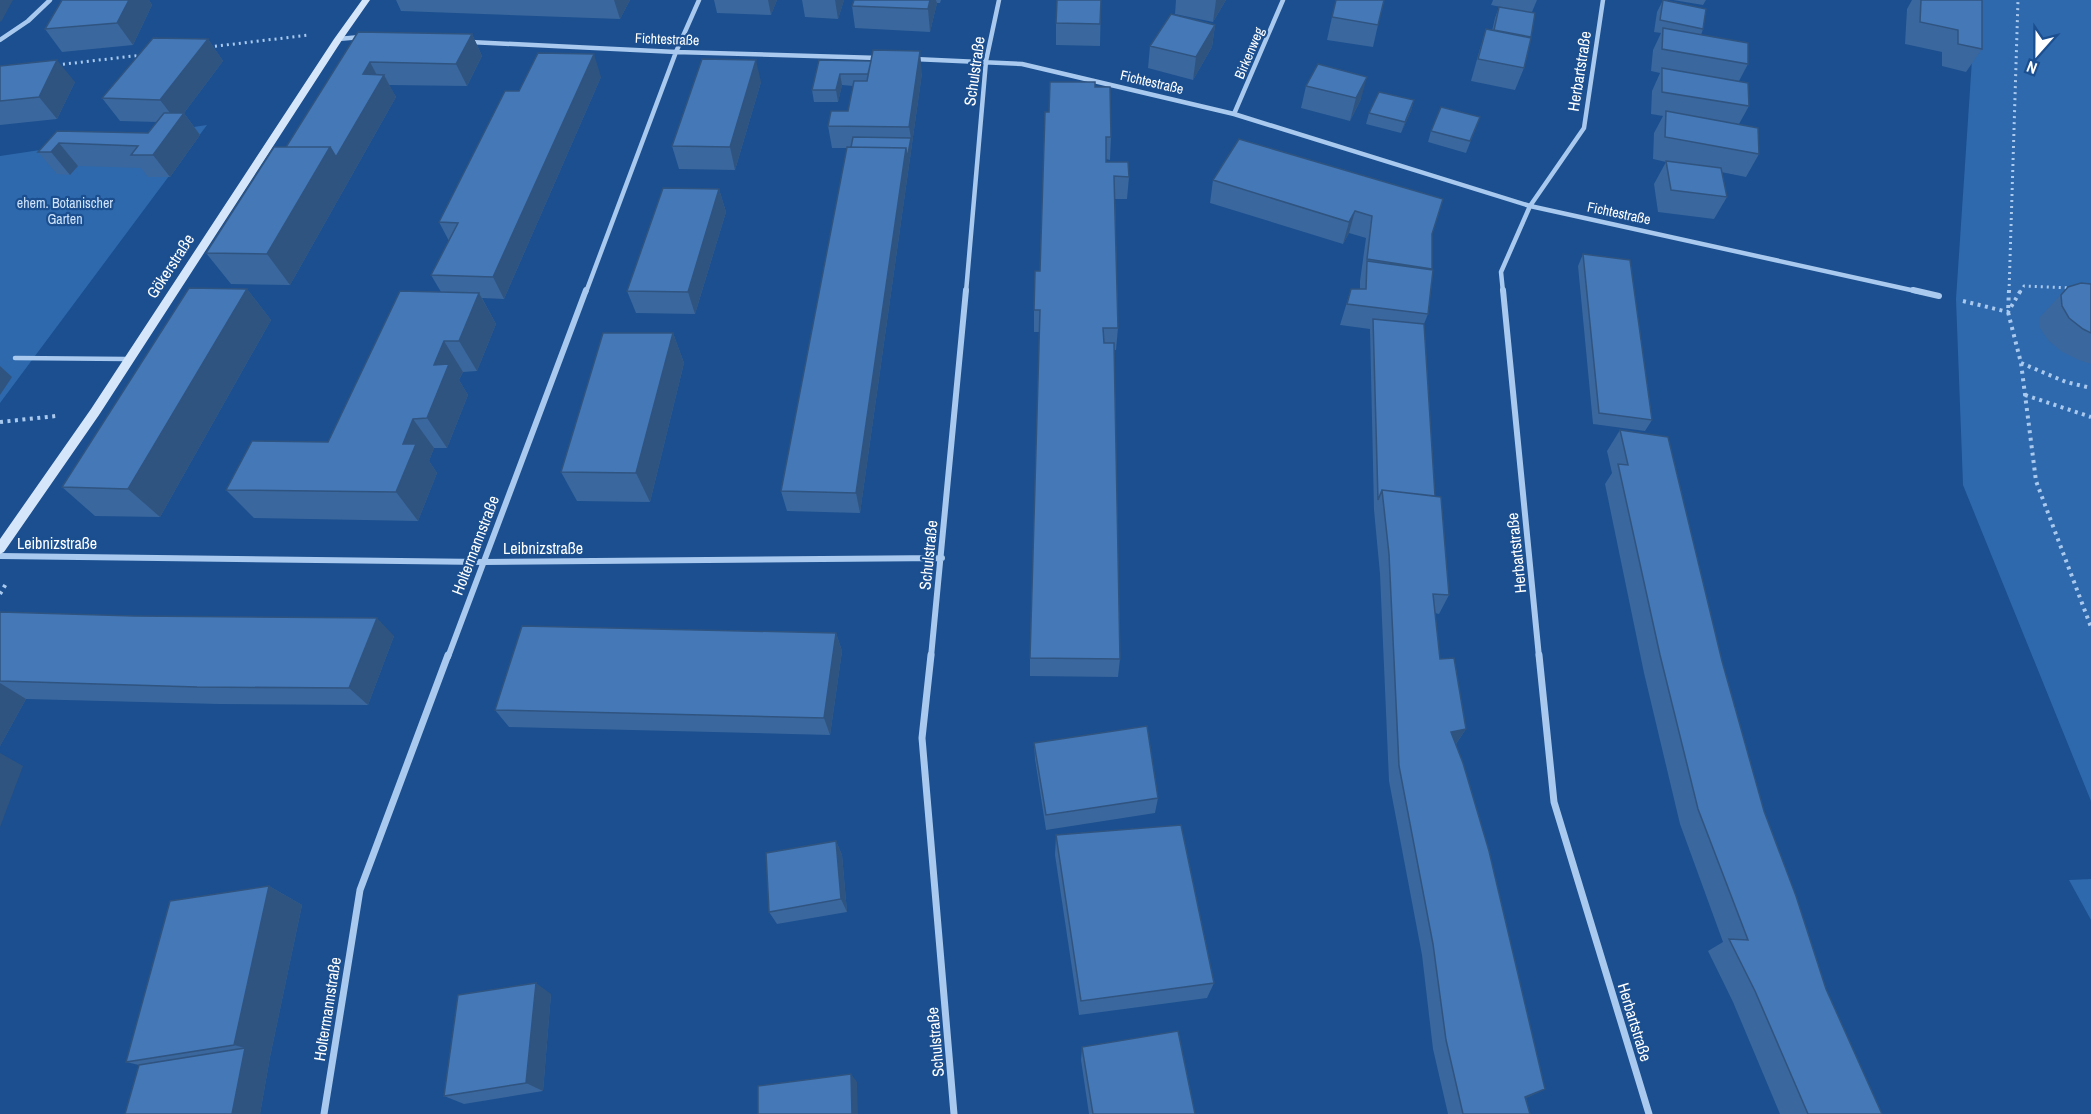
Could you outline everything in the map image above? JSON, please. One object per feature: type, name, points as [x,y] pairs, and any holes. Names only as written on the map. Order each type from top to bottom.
[{"type":"main road","name":"Gökerstraße","points":[[0,549],[95,412],[127,359],[340,35],[366,0]]},
{"type":"street","points":[[0,40],[28,21],[50,0]]},
{"type":"street","name":"Holtermannstraße","points":[[324,1114],[360,890],[676,52],[699,0]]},
{"type":"street","name":"Schulstraße","points":[[954,1114],[922,738],[942,558],[986,61],[999,0]]},
{"type":"street","name":"Birkenweg","points":[[1234,114],[1283,0]]},
{"type":"street","name":"Herbartstraße","points":[[1604,0],[1584,128],[1530,206],[1501,272],[1554,802],[1649,1114]]},
{"type":"street","points":[[340,35],[363,36]]},
{"type":"street","name":"Fichtestraße","points":[[467,42],[676,52],[891,58]]},
{"type":"street","name":"Fichtestraße","points":[[903,58],[1022,64],[1234,114],[1530,206],[1939,296]]},
{"type":"street","name":"Leibnizstraße","points":[[0,556],[483,562],[942,558]]},
{"type":"lane","points":[[15,358],[127,359]]},
{"type":"path","points":[[2018,0],[2008,312],[2021,363],[2036,481],[2091,627]]},
{"type":"path","points":[[203,48],[340,35]]},
{"type":"path","points":[[49,66],[144,54]]},
{"type":"path","points":[[2008,312],[2024,286],[2080,288]]},
{"type":"path","points":[[1939,296],[2008,312]]},
{"type":"path","points":[[2021,363],[2066,382],[2091,388]]},
{"type":"path","points":[[2025,395],[2091,417]]},
{"type":"path","points":[[0,422],[95,412]]},
{"type":"green space","points":[[1976,0],[2091,0],[2091,801],[1963,485],[1956,299]]},
{"type":"green space","name":"ehem. Botanischer Garten","points":[[207,125],[0,403],[0,156]]},
{"type":"green space","points":[[2091,879],[2091,920],[2069,880]]},
{"type":"building","points":[[62,0],[129,0],[117,23],[45,29]]},
{"type":"building","points":[[854,0],[930,0],[928,9],[852,6]]},
{"type":"building","points":[[1057,0],[1101,0],[1100,24],[1056,23]]},
{"type":"building","points":[[1336,0],[1384,0],[1378,25],[1332,17]]},
{"type":"building","points":[[1663,0],[1706,9],[1703,29],[1660,20]]},
{"type":"building","points":[[1921,0],[1982,0],[1982,49],[1958,44],[1958,30],[1920,22]]},
{"type":"building","points":[[1499,7],[1535,13],[1531,37],[1494,30]]},
{"type":"building","points":[[1171,14],[1215,25],[1196,57],[1150,46]]},
{"type":"building","points":[[1663,28],[1748,43],[1748,64],[1662,49]]},
{"type":"building","points":[[1486,29],[1531,38],[1524,68],[1478,59]]},
{"type":"building","points":[[358,32],[472,34],[456,64],[370,62],[363,74],[384,75],[336,157],[330,147],[286,147]]},
{"type":"building","points":[[153,38],[208,39],[160,100],[102,98]]},
{"type":"building","points":[[873,50],[920,51],[909,127],[828,126],[831,111],[848,111],[854,81],[867,81]]},
{"type":"building","points":[[538,53],[594,54],[493,277],[431,275],[458,223],[439,222],[505,91],[519,91]]},
{"type":"building","points":[[702,59],[756,60],[730,147],[672,146]]},
{"type":"building","points":[[57,60],[39,97],[0,101],[0,66]]},
{"type":"building","points":[[819,60],[871,61],[868,74],[840,74],[836,90],[812,90]]},
{"type":"building","points":[[1318,64],[1367,77],[1356,98],[1306,86]]},
{"type":"building","points":[[1662,68],[1748,83],[1749,106],[1662,92]]},
{"type":"building","points":[[1050,82],[1095,82],[1095,87],[1110,87],[1111,137],[1106,137],[1106,162],[1128,162],[1129,177],[1114,176],[1118,328],[1103,328],[1104,343],[1114,343],[1120,659],[1030,658],[1040,310],[1034,310],[1035,271],[1040,271],[1045,112],[1049,112]]},
{"type":"building","points":[[1379,92],[1414,100],[1405,122],[1369,113]]},
{"type":"building","points":[[1441,107],[1480,117],[1470,141],[1431,131]]},
{"type":"building","points":[[1666,111],[1758,128],[1759,154],[1665,137]]},
{"type":"building","points":[[164,113],[184,113],[153,155],[131,155],[138,146],[59,143],[51,152],[38,152],[57,131],[148,133]]},
{"type":"building","points":[[853,137],[911,138],[907,159],[906,148],[851,147]]},
{"type":"building","points":[[1239,139],[1443,199],[1432,234],[1432,269],[1367,259],[1372,216],[1355,211],[1349,222],[1213,180]]},
{"type":"building","points":[[274,147],[330,147],[267,254],[206,253]]},
{"type":"building","points":[[847,147],[906,148],[856,493],[781,491]]},
{"type":"building","points":[[1666,161],[1721,168],[1727,197],[1671,190]]},
{"type":"building","points":[[663,188],[719,189],[688,292],[627,291]]},
{"type":"building","points":[[1583,254],[1630,260],[1652,420],[1599,413]]},
{"type":"building","points":[[1367,261],[1433,270],[1428,314],[1347,304],[1351,289],[1366,289]]},
{"type":"building","points":[[2081,283],[2091,284],[2091,333],[2069,318],[2062,306],[2061,295],[2068,287]]},
{"type":"building","points":[[189,288],[247,289],[128,489],[62,487]]},
{"type":"building","points":[[400,291],[479,293],[459,341],[444,341],[434,365],[449,364],[427,418],[413,419],[403,444],[416,444],[396,492],[226,490],[252,441],[328,442]]},
{"type":"building","points":[[1373,319],[1424,324],[1435,496],[1382,490],[1378,500]]},
{"type":"building","points":[[603,333],[673,333],[636,473],[561,472]]},
{"type":"building","points":[[1620,430],[1668,437],[1722,661],[1764,811],[1796,896],[1826,989],[1882,1114],[1808,1114],[1755,991],[1729,939],[1748,940],[1698,809],[1660,655],[1618,464],[1628,465]]},
{"type":"building","points":[[1382,490],[1441,497],[1449,595],[1433,594],[1440,659],[1454,658],[1466,729],[1451,732],[1463,763],[1489,851],[1545,1089],[1525,1097],[1530,1114],[1463,1114],[1446,1040],[1433,944],[1399,766],[1389,554]]},
{"type":"building","points":[[0,612],[134,616],[377,618],[349,688],[197,687],[0,681]]},
{"type":"building","points":[[522,626],[836,633],[824,718],[495,710]]},
{"type":"building","points":[[1147,726],[1158,798],[1046,815],[1034,743]]},
{"type":"building","points":[[1181,825],[1214,983],[1081,1001],[1056,835]]},
{"type":"building","points":[[836,841],[841,899],[769,912],[766,853]]},
{"type":"building","points":[[269,886],[234,1045],[126,1062],[170,901]]},
{"type":"building","points":[[536,983],[526,1083],[444,1096],[458,995]]},
{"type":"building","points":[[1178,1031],[1195,1114],[1093,1114],[1082,1047]]},
{"type":"building","points":[[245,1048],[232,1114],[125,1114],[139,1065]]},
{"type":"building","points":[[851,1074],[852,1114],[758,1114],[758,1086]]}]
